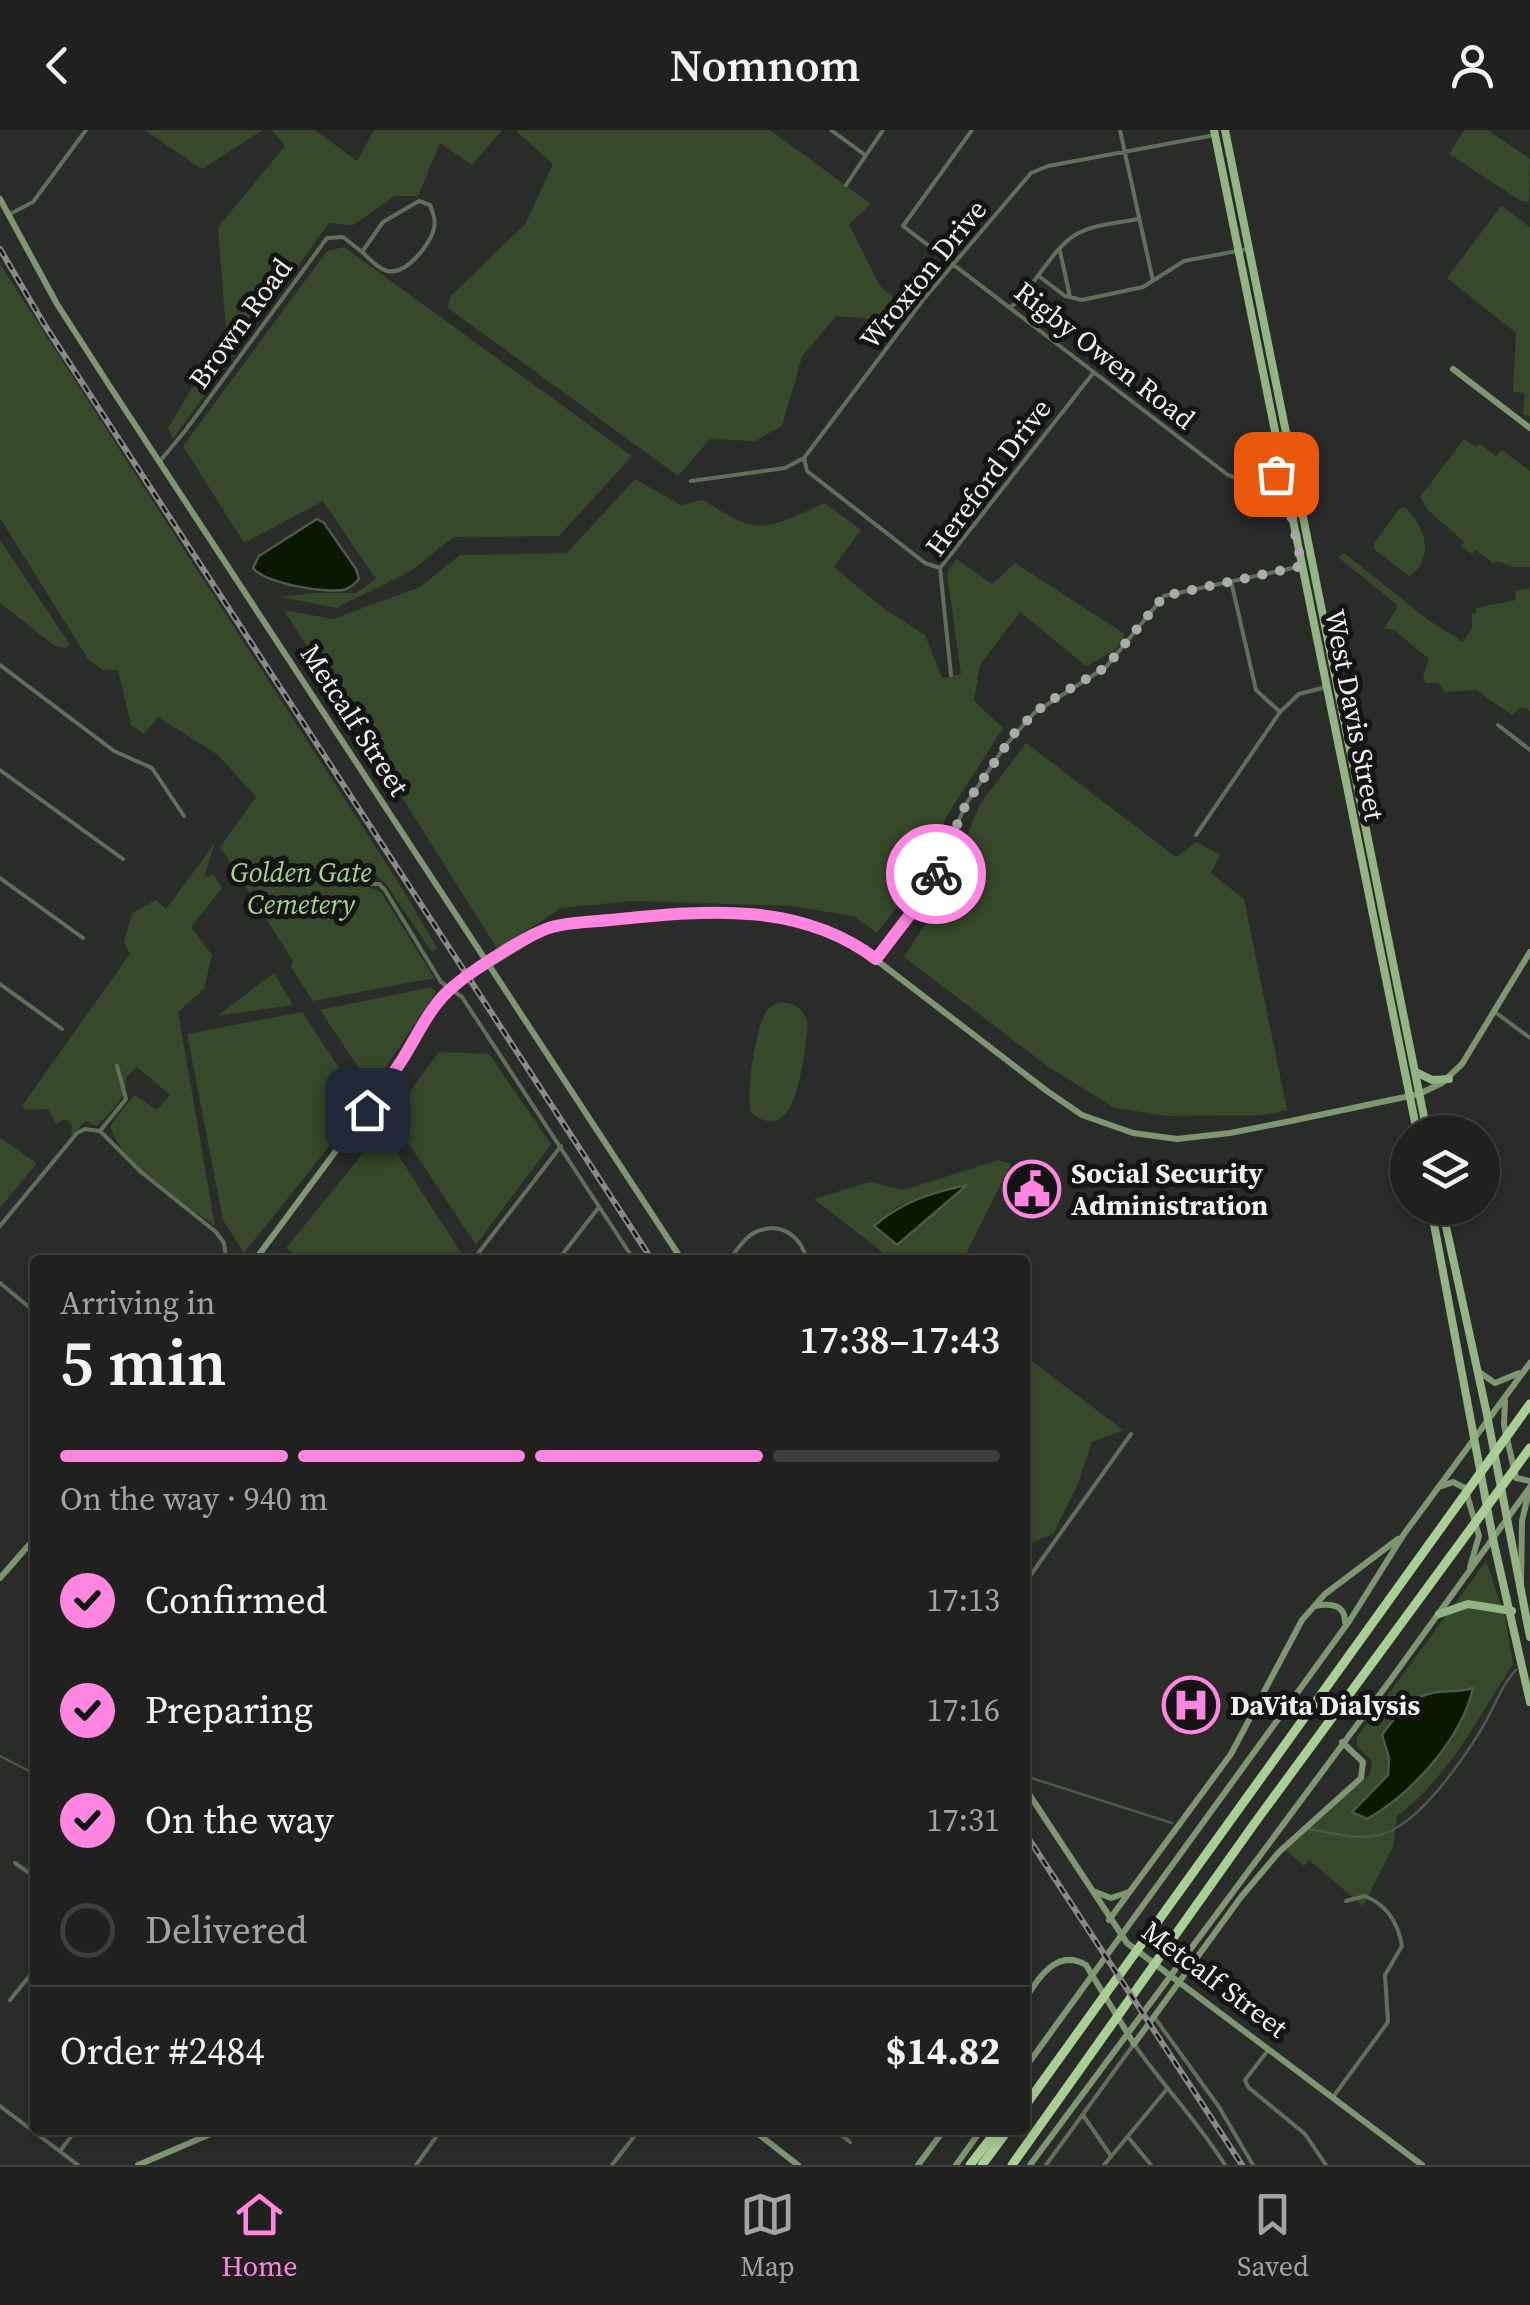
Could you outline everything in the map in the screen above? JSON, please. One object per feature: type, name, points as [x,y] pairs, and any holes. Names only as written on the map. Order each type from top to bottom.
[{"type":"highway","points":[[1030,2098],[1530,1404]]},
{"type":"highway","points":[[1015,2165],[1092,2049],[1529,1451]]},
{"type":"highway","points":[[970,2165],[993,2135]]},
{"type":"highway","points":[[982,2165],[1004,2135]]},
{"type":"main road","name":"West Davis Street","points":[[1219,131],[1232,166],[1415,1071],[1415,1115]]},
{"type":"main road","name":"West Davis Street","points":[[1219,131],[1238,250],[1357,841],[1421,1115]]},
{"type":"main road","name":"Metcalf Street","points":[[0,199],[57,304],[679,1255]]},
{"type":"main road","points":[[1259,353],[1266,356],[1275,397],[1280,402]]},
{"type":"main road","points":[[1453,370],[1530,428]]},
{"type":"main road","points":[[1302,566],[1309,569],[1317,606],[1322,610]]},
{"type":"main road","points":[[1317,640],[1323,648],[1330,680],[1337,688]]},
{"type":"main road","points":[[1326,687],[1334,696],[1346,734]]},
{"type":"main road","points":[[1357,841],[1365,846],[1379,897]]},
{"type":"main road","points":[[258,1255],[387,1082],[432,1010],[450,989],[549,928],[668,914],[765,914],[793,918],[840,936],[876,959],[1063,1103],[1100,1123],[1132,1133],[1178,1139],[1225,1134],[1414,1094],[1449,1078],[1462,1064],[1530,952]]},
{"type":"main road","points":[[1415,1071],[1432,1080],[1449,1078]]},
{"type":"main road","points":[[1434,1225],[1493,1539],[1530,1702]]},
{"type":"main road","points":[[1446,1225],[1530,1637]]},
{"type":"main road","points":[[1478,1372],[1495,1383],[1527,1366]]},
{"type":"main road","points":[[1030,2061],[1343,1630],[1404,1534],[1527,1366]]},
{"type":"main road","points":[[1507,1395],[1502,1414],[1516,1478],[1530,1486]]},
{"type":"main road","points":[[1440,1487],[1453,1482],[1465,1488],[1479,1536],[1469,1573]]},
{"type":"main road","points":[[1030,2165],[1530,1486]]},
{"type":"main road","points":[[1521,1589],[1522,1521],[1530,1486]]},
{"type":"main road","points":[[1109,1920],[1231,1754],[1290,1638],[1314,1606],[1404,1534]]},
{"type":"main road","points":[[0,1578],[30,1544]]},
{"type":"main road","points":[[1438,1614],[1468,1604],[1527,1610]]},
{"type":"main road","points":[[1314,1606],[1338,1606],[1346,1620],[1343,1630]]},
{"type":"main road","points":[[1030,1993],[1048,1968],[1062,1959],[1076,1959],[1086,1964],[1134,2044],[1278,1852],[1361,1778],[1361,1758],[1342,1742]]},
{"type":"main road","name":"Metcalf Street","points":[[1030,1796],[1127,1944],[1422,2165]]},
{"type":"main road","points":[[1090,1889],[1112,1898],[1130,1891]]},
{"type":"main road","points":[[138,2165],[208,2135]]},
{"type":"main road","points":[[759,2135],[798,2165]]},
{"type":"main road","points":[[918,2165],[940,2135]]},
{"type":"main road","points":[[956,2165],[977,2135]]},
{"type":"street","points":[[8,215],[33,202],[86,130]]},
{"type":"street","points":[[832,130],[865,156]]},
{"type":"street","points":[[846,185],[884,130]]},
{"type":"street","name":"Rigby Owen Road","points":[[972,130],[904,226],[1228,475],[1245,481],[1294,470]]},
{"type":"street","points":[[1120,130],[1153,280]]},
{"type":"street","name":"Wroxton Drive","points":[[804,458],[953,264],[1031,173],[1048,166],[1219,131]]},
{"type":"street","name":"Brown Road","points":[[160,461],[328,238],[344,237],[362,252],[388,272],[420,252],[433,233],[435,218],[430,205],[420,201],[390,217],[362,252]]},
{"type":"street","points":[[1010,308],[1081,232],[1138,219]]},
{"type":"street","points":[[1040,277],[1070,298],[1082,300],[1134,290],[1184,261],[1249,248]]},
{"type":"street","points":[[1060,251],[1070,298]]},
{"type":"street","name":"Hereford Drive","points":[[951,674],[940,568],[1094,372]]},
{"type":"street","points":[[690,481],[784,468],[804,458],[806,471],[926,563],[940,568]]},
{"type":"street","points":[[876,959],[928,891],[966,804],[1026,721],[1045,704],[1106,667],[1164,596],[1302,566]]},
{"type":"street","points":[[1232,581],[1256,690],[1280,712]]},
{"type":"street","points":[[0,665],[114,751],[152,768],[184,816]]},
{"type":"street","points":[[1196,834],[1280,712],[1299,694],[1326,687]]},
{"type":"street","points":[[1498,725],[1530,750]]},
{"type":"street","points":[[0,770],[123,860]]},
{"type":"street","points":[[0,878],[83,938]]},
{"type":"street","points":[[364,884],[378,884],[384,890],[441,982],[462,996],[631,1255]]},
{"type":"street","points":[[0,984],[62,1028]]},
{"type":"street","points":[[1495,1012],[1530,1038]]},
{"type":"street","points":[[100,1130],[126,1099],[117,1066]]},
{"type":"street","points":[[0,1226],[77,1133],[100,1130],[141,1172],[216,1232],[225,1255]]},
{"type":"street","points":[[477,1255],[561,1146]]},
{"type":"street","points":[[562,1255],[599,1207]]},
{"type":"street","points":[[733,1255],[759,1230],[784,1230],[803,1244],[806,1255]]},
{"type":"street","points":[[0,1283],[30,1308]]},
{"type":"street","points":[[1030,1576],[1132,1434]]},
{"type":"street","points":[[15,1862],[30,1873]]},
{"type":"street","points":[[1333,2097],[1387,2024],[1385,1976],[1402,1946],[1392,1916],[1380,1904],[1365,1896],[1346,1900]]},
{"type":"street","points":[[10,2000],[30,1974]]},
{"type":"street","points":[[1155,2018],[1219,2107],[1253,2165]]},
{"type":"street","points":[[1046,2165],[1134,2044],[1192,2116],[1224,2165]]},
{"type":"street","points":[[1269,2049],[1247,2075],[1248,2087],[1305,2134],[1326,2165]]},
{"type":"street","points":[[1104,2165],[1168,2089]]},
{"type":"street","points":[[0,2106],[30,2128]]},
{"type":"street","points":[[1083,2115],[1111,2156]]},
{"type":"street","points":[[40,2135],[78,2165]]},
{"type":"street","points":[[60,2150],[72,2135]]},
{"type":"street","points":[[416,2165],[435,2135]]},
{"type":"street","points":[[612,2165],[635,2135]]},
{"type":"street","points":[[841,2135],[850,2142]]},
{"type":"street","points":[[1128,2136],[1151,2165]]},
{"type":"green space","points":[[144,130],[263,130],[202,169]]},
{"type":"green space","points":[[272,130],[315,130],[357,161],[374,130],[502,130],[472,165],[440,143],[418,196],[395,196],[353,225],[329,223],[173,439],[168,428],[226,331],[218,227],[285,146]]},
{"type":"green space","points":[[515,130],[770,130],[871,204],[849,224],[880,286],[905,307],[892,330],[879,320],[836,316],[802,357],[782,426],[755,441],[710,439],[678,476],[448,308],[450,297],[526,223],[553,164]]},
{"type":"green space","points":[[1464,130],[1488,130],[1530,159],[1529,202],[1521,201],[1449,154]]},
{"type":"green space","points":[[1501,206],[1530,227],[1530,416],[1523,415],[1525,393],[1513,392],[1516,333],[1447,278]]},
{"type":"green space","points":[[344,247],[632,456],[559,536],[453,537],[411,571],[336,608],[282,597],[356,593],[376,579],[323,501],[244,543],[183,446],[327,251]]},
{"type":"green space","name":"Golden Gate Cemetery","points":[[0,264],[402,888],[437,948],[432,952],[385,883],[372,872],[362,876],[370,888],[381,892],[434,978],[313,1001],[291,967],[293,961],[220,847],[256,797],[218,755],[158,717],[144,734],[131,725],[118,670],[103,670],[88,659],[0,518]]},
{"type":"green space","points":[[1464,439],[1475,447],[1480,444],[1496,456],[1502,450],[1530,471],[1530,567],[1513,567],[1497,561],[1494,564],[1476,550],[1472,554],[1420,497]]},
{"type":"green space","points":[[635,479],[681,505],[703,500],[752,525],[774,524],[825,503],[861,530],[834,567],[883,608],[925,635],[942,678],[961,674],[947,573],[956,559],[992,584],[1015,563],[1125,634],[1116,650],[1086,666],[1020,612],[980,665],[974,701],[1003,728],[945,819],[932,862],[877,933],[853,916],[791,906],[633,901],[561,908],[498,950],[284,610],[333,619],[420,587],[460,555],[567,553]]},
{"type":"green space","points":[[1404,507],[1422,532],[1425,552],[1423,561],[1409,576],[1374,549],[1374,543]]},
{"type":"green space","points":[[0,540],[69,643],[67,648],[55,646],[0,603]]},
{"type":"green space","points":[[1344,553],[1427,619],[1463,642],[1472,629],[1476,608],[1516,600],[1515,591],[1530,588],[1530,711],[1521,707],[1512,715],[1476,690],[1445,692],[1438,683],[1426,683],[1423,677],[1429,659],[1394,630],[1384,628],[1397,609],[1396,604],[1338,557]]},
{"type":"green space","points":[[1026,743],[1176,857],[1197,842],[1220,855],[1211,873],[1244,899],[1287,1110],[1264,1115],[1168,1116],[1115,1108],[1050,1068],[904,957],[939,903],[980,804]]},
{"type":"green space","points":[[215,843],[204,877],[214,875],[222,888],[191,927],[212,955],[204,989],[178,1012],[215,1226],[140,1168],[116,1140],[110,1126],[134,1095],[157,1110],[170,1095],[137,1067],[126,1077],[121,1098],[97,1126],[86,1121],[71,1136],[72,1126],[66,1119],[56,1124],[48,1109],[26,1110],[22,1106],[130,954],[124,942],[132,913],[156,900],[166,909]]},
{"type":"green space","points":[[274,973],[293,1005],[217,1016]]},
{"type":"green space","points":[[432,987],[436,992],[372,1088],[320,1010]]},
{"type":"green space","points":[[782,1002],[800,1009],[808,1026],[796,1094],[779,1119],[767,1121],[751,1113],[751,1077],[764,1017],[770,1007]]},
{"type":"green space","points":[[302,1012],[363,1104],[244,1253],[223,1220],[187,1034]]},
{"type":"green space","points":[[439,1052],[489,1054],[551,1144],[476,1245],[391,1117]]},
{"type":"green space","points":[[382,1130],[462,1255],[295,1255],[286,1248]]},
{"type":"green space","points":[[0,1138],[37,1163],[0,1208]]},
{"type":"green space","points":[[998,1160],[1011,1164],[966,1255],[886,1255],[814,1199],[869,1182],[904,1190]],"holes":[[[924,1195],[898,1245],[875,1227],[896,1207]]]},
{"type":"green space","points":[[1030,1360],[1123,1430],[1092,1442],[1077,1486],[1053,1534],[1030,1544]]},
{"type":"green space","points":[[1486,1561],[1505,1617],[1513,1664],[1448,1765],[1397,1816],[1393,1847],[1363,1906],[1309,1860],[1304,1866],[1286,1850],[1370,1774],[1372,1761],[1357,1746],[1357,1737]]},
{"type":"shaded area","points":[[317,519],[324,523],[356,569],[359,579],[352,586],[326,590],[297,586],[253,568],[259,556]]},
{"type":"shaded area","points":[[967,1185],[897,1245],[874,1226],[918,1199]]},
{"type":"shaded area","points":[[1473,1688],[1458,1726],[1417,1780],[1367,1819],[1352,1812],[1388,1775],[1389,1758],[1382,1735],[1402,1709],[1432,1693]]},
{"type":"waterway","points":[[1309,1829],[1370,1836],[1394,1829],[1409,1819],[1453,1771],[1516,1670]]},
{"type":"waterway","points":[[0,1756],[30,1771]]},
{"type":"waterway","points":[[1030,1778],[1172,1823]]},
{"type":"railway","points":[[0,249],[44,324],[649,1255]]},
{"type":"railway","points":[[1030,1841],[1242,2165]]},
{"type":"way so far","points":[[936,874],[966,804],[1016,731],[1045,704],[1106,667],[1164,596],[1302,566],[1282,473],[1276,474]]},
{"type":"place","name":"Social Security Administration","points":[[1032,1189]]},
{"type":"place","name":"DaVita Dialysis","points":[[1191,1705]]},
{"type":"route","points":[[367,1110],[450,989],[549,928],[668,914],[765,914],[825,929],[876,959],[928,891],[936,874]]}]
